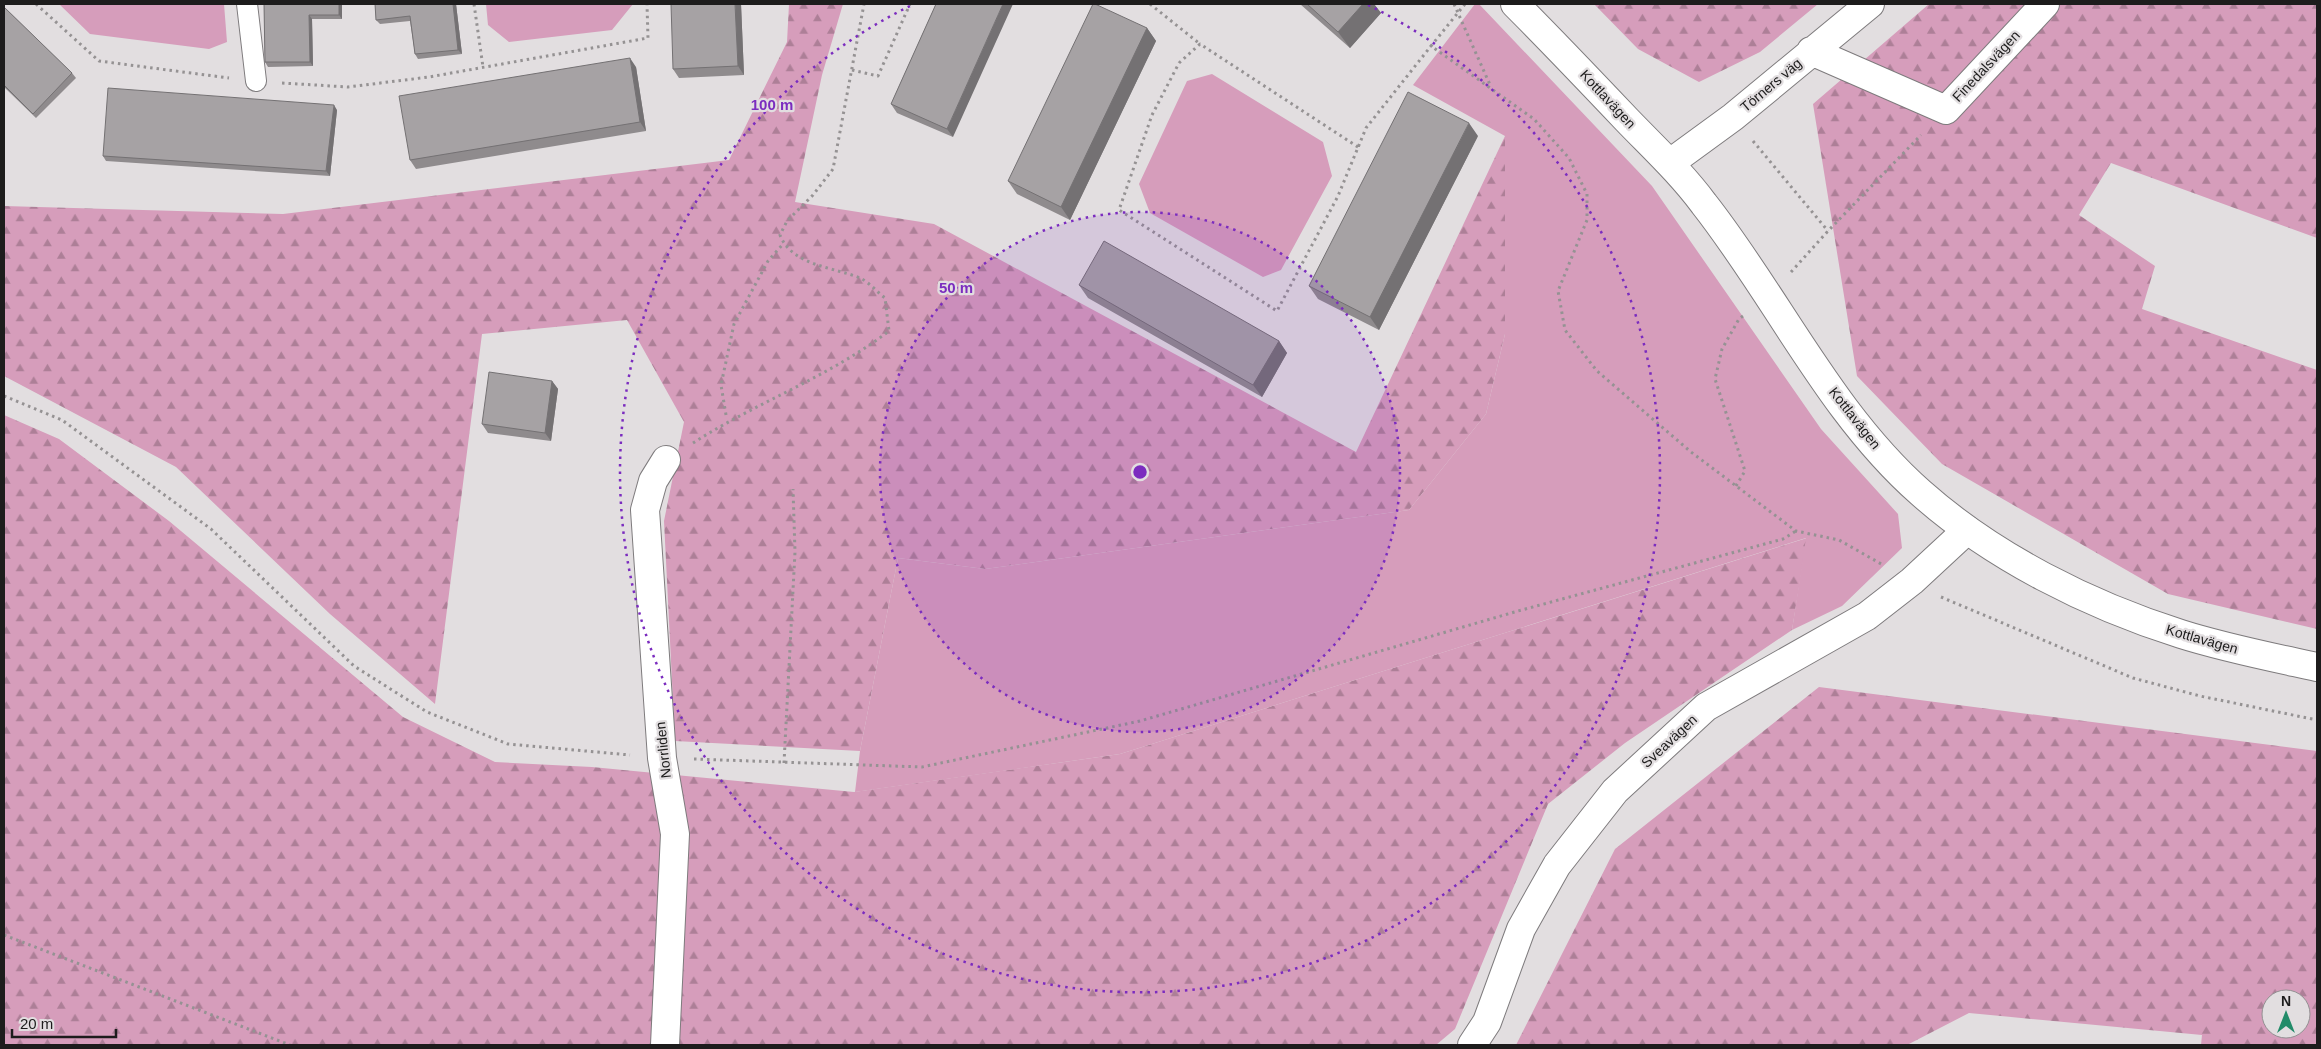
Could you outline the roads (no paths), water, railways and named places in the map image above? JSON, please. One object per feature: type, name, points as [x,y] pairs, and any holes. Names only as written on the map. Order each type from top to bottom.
[{"type":"street","name":"Kottlavägen","points":[[1514,4],[1670,163],[1705,204],[1848,413],[1886,458],[1920,493],[1967,530],[2043,576],[2120,613],[2181,634],[2242,651],[2317,667]]},
{"type":"street","name":"Törners väg","points":[[1670,163],[1732,117],[1870,4]]},
{"type":"street","name":"Finedalsvägen","points":[[1811,51],[1946,110],[2045,4]]},
{"type":"street","name":"Norrliden","points":[[665,1045],[675,834],[662,758],[644,510],[653,481],[666,460]]},
{"type":"street","name":"Sveavägen","points":[[1472,1045],[1487,1022],[1521,929],[1557,865],[1615,791],[1706,707],[1867,616],[1912,581],[1967,530]]},
{"type":"lane","points":[[247,4],[256,81]]}]
